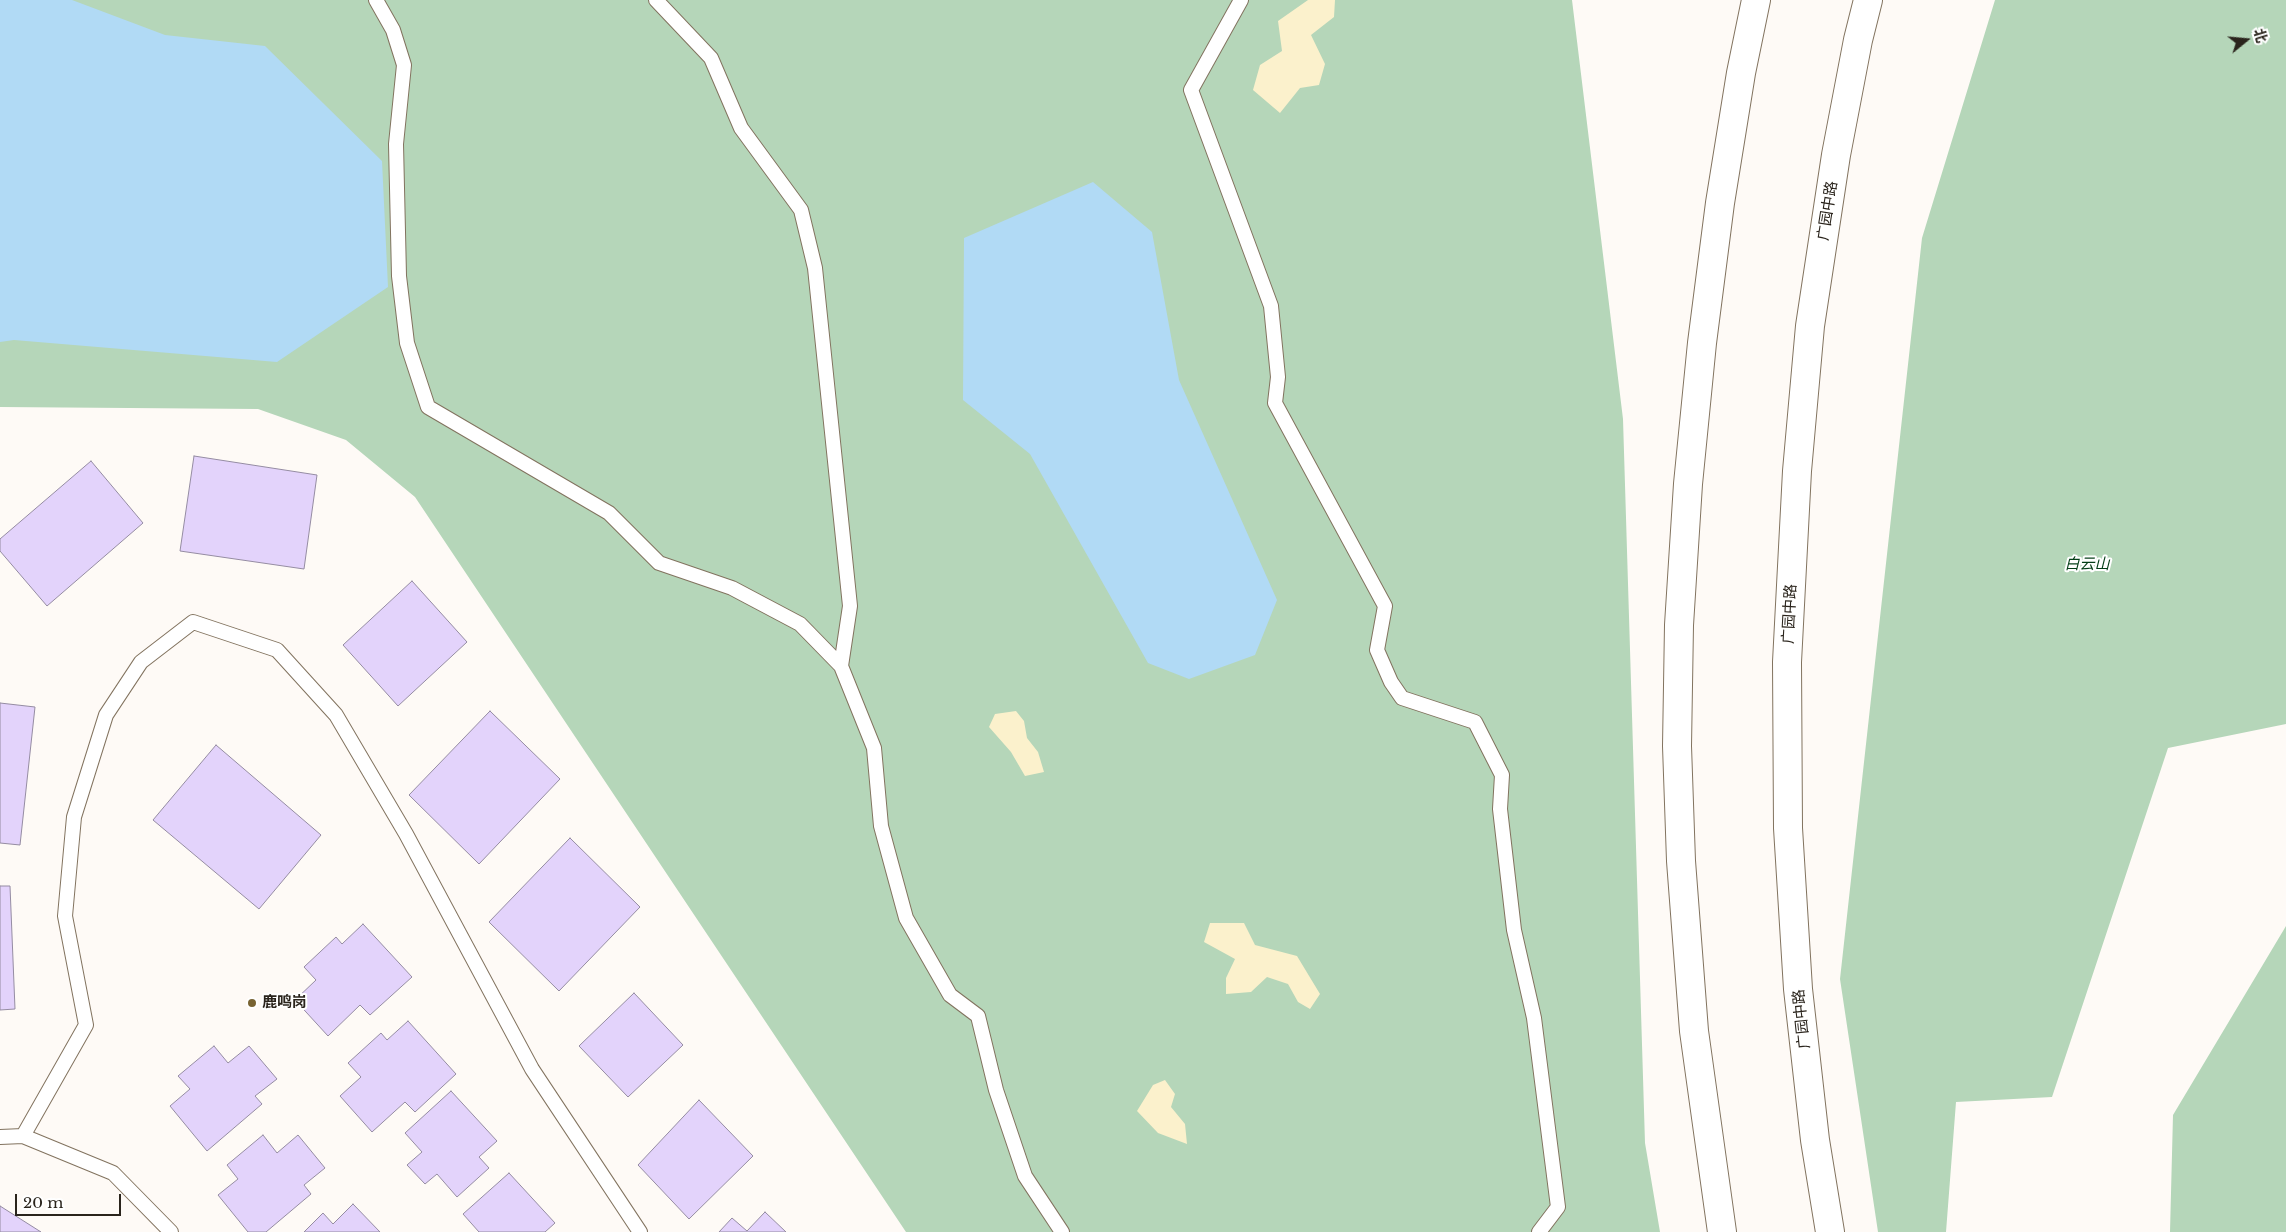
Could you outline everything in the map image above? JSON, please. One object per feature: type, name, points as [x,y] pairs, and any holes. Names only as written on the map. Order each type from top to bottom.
[{"type":"main road","points":[[1722,1232],[1694,1031],[1681,861],[1677,746],[1679,625],[1688,484],[1704,324],[1740,73],[1756,0]]},
{"type":"main road","name":"广园中路","points":[[1830,1232],[1815,1140],[1798,989],[1788,828],[1787,662],[1797,471],[1810,326],[1836,155],[1858,40],[1868,0]]},
{"type":"lane","points":[[376,0],[393,30],[404,66],[396,144],[399,276],[407,343],[428,407],[609,513],[659,563],[732,588],[800,624],[841,666],[874,748],[881,826],[906,918],[950,995],[978,1016],[996,1090],[1025,1176],[1062,1232]]},
{"type":"lane","points":[[656,0],[711,58],[741,128],[801,210],[815,268],[850,606],[841,666]]},
{"type":"lane","points":[[1241,0],[1191,90],[1271,306],[1278,377],[1275,403],[1385,606],[1377,650],[1391,682],[1402,698],[1476,722],[1502,775],[1500,809],[1514,930],[1534,1018],[1558,1207],[1539,1232]]},
{"type":"lane","points":[[23,1136],[86,1025],[65,916],[74,816],[106,715],[141,662],[193,622],[277,650],[336,715],[406,834],[532,1069],[640,1232]]},
{"type":"lane","points":[[0,1137],[23,1136],[113,1173],[171,1232]]},
{"type":"green space","points":[[0,0],[1572,0],[1623,419],[1645,1143],[1660,1232],[906,1232],[415,497],[346,440],[258,409],[0,407]]},
{"type":"green space","name":"白云山","points":[[1995,0],[2286,0],[2286,724],[2168,748],[2052,1097],[1956,1102],[1946,1232],[1878,1232],[1840,979],[1922,238]]},
{"type":"green space","points":[[2286,926],[2286,1232],[2170,1232],[2173,1115]]},
{"type":"sand","points":[[1308,0],[1335,0],[1334,17],[1311,35],[1325,64],[1319,85],[1300,88],[1280,113],[1253,90],[1260,65],[1282,51],[1278,21]]},
{"type":"sand","points":[[1016,711],[1024,721],[1027,738],[1038,752],[1044,772],[1025,776],[1011,752],[989,727],[995,714]]},
{"type":"sand","points":[[1210,923],[1244,923],[1255,945],[1297,956],[1320,994],[1310,1009],[1298,1002],[1288,984],[1267,977],[1251,992],[1226,994],[1226,978],[1235,959],[1204,942]]},
{"type":"sand","points":[[1165,1080],[1175,1094],[1171,1107],[1185,1124],[1187,1144],[1158,1133],[1137,1111],[1153,1085]]},
{"type":"water","points":[[0,0],[72,0],[165,35],[265,46],[382,161],[388,287],[277,362],[14,340],[0,342]]},
{"type":"water","points":[[1093,182],[1152,232],[1179,380],[1277,600],[1255,655],[1189,679],[1148,663],[1030,454],[963,400],[964,238]]},
{"type":"building","points":[[194,456],[317,475],[304,569],[180,551]]},
{"type":"building","points":[[91,461],[143,523],[47,606],[0,551],[0,539]]},
{"type":"building","points":[[412,581],[467,642],[398,706],[343,645]]},
{"type":"building","points":[[0,703],[35,707],[20,845],[0,843]]},
{"type":"building","points":[[490,711],[560,779],[479,864],[409,795]]},
{"type":"building","points":[[216,745],[321,835],[259,909],[153,820]]},
{"type":"building","points":[[570,838],[640,907],[559,991],[489,922]]},
{"type":"building","points":[[0,886],[10,886],[15,1009],[0,1010]]},
{"type":"building","points":[[363,924],[412,977],[370,1015],[360,1005],[328,1036],[295,1000],[316,980],[304,967],[336,937],[342,944]]},
{"type":"building","points":[[634,993],[683,1045],[628,1097],[579,1046]]},
{"type":"building","points":[[408,1021],[456,1074],[415,1112],[405,1102],[372,1132],[340,1096],[361,1077],[348,1063],[381,1033],[387,1040]]},
{"type":"building","points":[[214,1046],[228,1063],[249,1046],[277,1079],[255,1096],[262,1104],[207,1151],[170,1106],[190,1089],[178,1076]]},
{"type":"building","points":[[451,1091],[497,1141],[479,1157],[489,1168],[457,1197],[437,1174],[425,1184],[407,1165],[422,1152],[405,1133]]},
{"type":"building","points":[[699,1100],[753,1156],[689,1219],[638,1165]]},
{"type":"building","points":[[263,1135],[277,1153],[298,1135],[325,1168],[304,1185],[311,1194],[266,1232],[248,1232],[218,1195],[238,1179],[227,1165]]},
{"type":"building","points":[[509,1173],[555,1223],[545,1232],[479,1232],[463,1214]]},
{"type":"building","points":[[353,1204],[380,1232],[304,1232],[323,1213],[333,1224]]},
{"type":"building","points":[[0,1206],[41,1232],[0,1232]]},
{"type":"building","points":[[765,1212],[786,1232],[719,1232],[732,1218],[747,1231]]},
{"type":"place","name":"鹿鸣岗","points":[[252,1003]]}]
